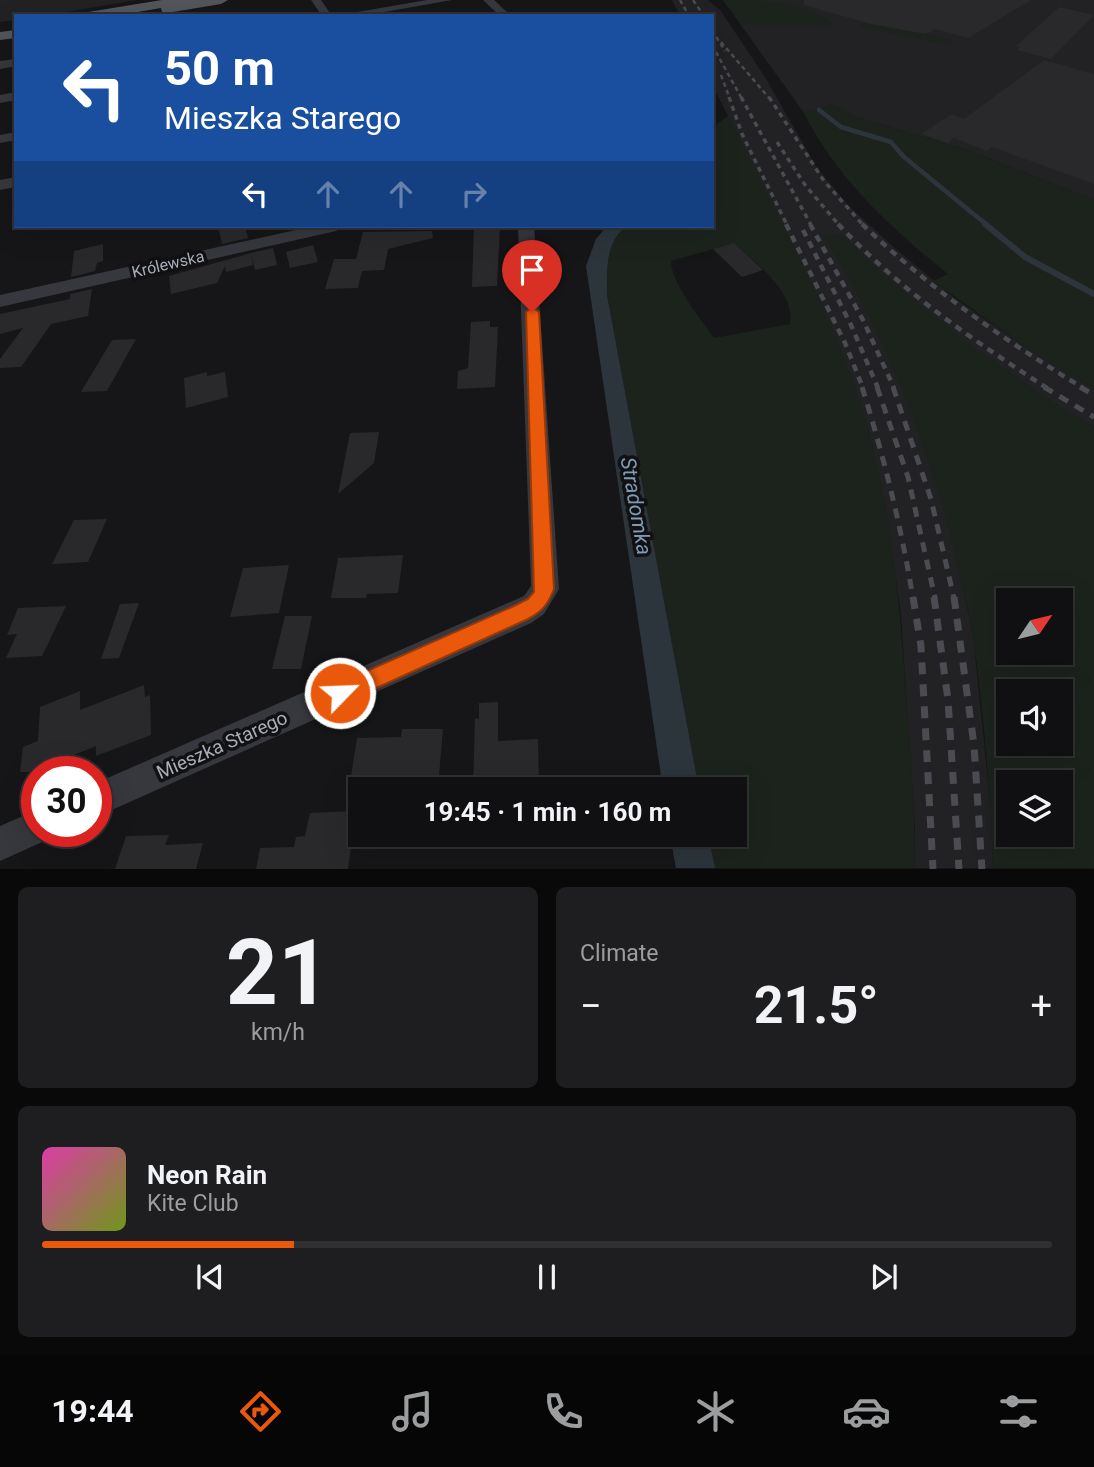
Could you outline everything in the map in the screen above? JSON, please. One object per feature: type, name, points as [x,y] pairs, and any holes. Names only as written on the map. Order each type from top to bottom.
[{"type":"main road","points":[[100,14],[186,0]]},
{"type":"main road","points":[[137,14],[221,0]]},
{"type":"street","points":[[352,14],[446,0]]},
{"type":"street","points":[[488,0],[504,14]]},
{"type":"street","name":"Królewska","points":[[0,301],[327,228]]},
{"type":"street","name":"Mieszka Starego","points":[[112,793],[521,613],[534,606],[541,598],[545,589],[526,228]]},
{"type":"street","points":[[0,844],[21,834]]},
{"type":"shaded area","points":[[0,0],[137,0],[54,14],[14,14],[14,20],[0,22]]},
{"type":"shaded area","points":[[672,0],[708,0],[721,11],[765,77],[817,168],[850,207],[956,299],[1030,350],[1094,389],[1094,427],[1053,403],[953,333],[879,272],[824,236],[857,290],[902,384],[946,512],[973,634],[991,811],[993,868],[915,868],[915,828],[901,614],[886,510],[869,432],[852,379],[814,290],[714,88],[714,14],[679,14]]},
{"type":"shaded area","points":[[723,0],[1094,0],[1094,200],[967,150],[856,117],[834,105],[804,113]]},
{"type":"shaded area","points":[[723,0],[767,1],[797,6],[824,17],[834,25],[742,25]]},
{"type":"shaded area","points":[[877,21],[955,41],[945,44],[860,27],[863,22],[871,24]]},
{"type":"shaded area","points":[[834,105],[856,117],[967,150],[1094,200],[1094,389],[1030,350],[933,281],[948,274],[906,239],[849,181],[832,160],[804,113]]},
{"type":"shaded area","points":[[728,116],[826,313],[866,420],[884,502],[897,585],[911,769],[915,868],[715,868],[711,847],[747,847],[747,777],[697,777],[607,295],[607,266],[611,249],[624,228],[714,228],[714,126]],"holes":[[[734,243],[772,279],[786,300],[790,324],[714,338],[681,290],[671,261]]]},
{"type":"shaded area","points":[[841,234],[900,288],[962,338],[1026,384],[1094,427],[1094,868],[993,868],[986,752],[977,665],[970,619],[947,524],[935,481],[905,397],[847,275],[824,236]]},
{"type":"water","name":"Stradomka","points":[[605,228],[624,228],[611,249],[607,266],[607,295],[697,777],[661,777],[586,266],[596,239]]},
{"type":"water","points":[[672,847],[711,847],[715,868],[676,868]]},
{"type":"building","points":[[804,0],[1031,0],[968,38],[934,29],[926,34],[871,24],[804,5]]},
{"type":"building","points":[[1059,7],[1094,15],[1051,59],[1017,50],[1020,47],[1016,46]]},
{"type":"building","points":[[1044,60],[1094,74],[1094,184],[992,147],[987,151],[954,138],[948,143],[921,134],[952,114],[964,119]]},
{"type":"building","points":[[218,228],[246,228],[248,238],[222,244]]},
{"type":"building","points":[[474,228],[500,228],[497,286],[472,287]]},
{"type":"building","points":[[432,231],[433,238],[388,249],[384,270],[362,271],[358,288],[325,289],[334,259],[356,259],[363,232]]},
{"type":"building","points":[[734,243],[763,270],[742,277],[713,249]]},
{"type":"building","points":[[103,244],[103,261],[97,263],[95,271],[71,277],[74,251]]},
{"type":"building","points":[[313,245],[318,262],[290,268],[286,252]]},
{"type":"building","points":[[273,248],[277,265],[255,270],[251,253]]},
{"type":"building","points":[[251,253],[253,265],[226,272],[225,266],[217,283],[171,294],[169,276]]},
{"type":"building","points":[[92,289],[88,316],[51,324],[21,367],[0,368],[0,359],[23,328],[0,334],[0,314],[70,299],[70,294]]},
{"type":"building","points":[[490,321],[490,327],[498,327],[495,387],[457,389],[458,371],[468,368],[471,322]]},
{"type":"building","points":[[136,339],[107,391],[81,392],[112,340]]},
{"type":"building","points":[[207,372],[207,376],[225,372],[228,397],[186,408],[184,378]]},
{"type":"building","points":[[379,432],[374,463],[338,494],[350,433]]},
{"type":"building","points":[[107,519],[88,562],[52,564],[74,520]]},
{"type":"building","points":[[403,555],[398,593],[367,594],[366,598],[331,598],[338,558]]},
{"type":"building","points":[[289,565],[279,613],[230,617],[243,568]]},
{"type":"building","points":[[139,603],[119,658],[101,659],[120,604]]},
{"type":"building","points":[[66,606],[42,656],[6,658],[17,634],[7,635],[18,608]]},
{"type":"building","points":[[285,616],[312,616],[301,669],[272,669]]},
{"type":"building","points":[[144,685],[145,697],[150,695],[151,735],[96,756],[96,746],[71,756],[22,756],[23,747],[38,741],[40,707],[80,691],[80,710]]},
{"type":"building","points":[[498,702],[498,741],[538,739],[539,777],[473,777],[475,718],[479,719],[479,703]]},
{"type":"building","points":[[402,729],[443,729],[439,776],[351,777],[357,738],[401,737]]},
{"type":"building","points":[[348,811],[348,847],[351,847],[348,869],[256,869],[260,848],[294,847],[296,837],[305,836],[310,813]]},
{"type":"building","points":[[169,835],[165,845],[203,843],[196,869],[115,869],[126,836]]},
{"type":"waterway","points":[[819,110],[841,127],[891,142],[904,157],[987,225]]},
{"type":"waterway","points":[[985,224],[1025,257],[1094,294]]},
{"type":"railway","points":[[680,0],[688,14]]},
{"type":"railway","points":[[693,0],[703,14]]},
{"type":"railway","points":[[714,33],[725,51]]},
{"type":"railway","points":[[721,42],[770,99]]},
{"type":"railway","points":[[714,49],[742,99]]},
{"type":"railway","points":[[721,75],[730,99]]},
{"type":"railway","points":[[729,97],[742,134],[787,225]]},
{"type":"railway","points":[[741,97],[811,225]]},
{"type":"railway","points":[[769,97],[824,181],[863,225]]},
{"type":"railway","points":[[777,142],[805,185],[839,225]]},
{"type":"railway","points":[[786,224],[845,343],[863,388]]},
{"type":"railway","points":[[810,224],[863,320],[894,388]]},
{"type":"railway","points":[[838,224],[911,292],[1047,388]]},
{"type":"railway","points":[[863,225],[914,270],[968,312],[1083,388]]},
{"type":"railway","points":[[803,230],[851,325],[878,388]]},
{"type":"railway","points":[[862,387],[891,492],[913,598]]},
{"type":"railway","points":[[877,387],[908,477],[935,598]]},
{"type":"railway","points":[[893,387],[931,499],[954,598]]},
{"type":"railway","points":[[1044,387],[1094,417]]},
{"type":"railway","points":[[1080,387],[1094,395]]},
{"type":"railway","points":[[913,597],[921,646],[933,869]]},
{"type":"railway","points":[[934,597],[948,700],[959,869]]},
{"type":"railway","points":[[954,597],[974,745],[982,869]]},
{"type":"route","points":[[340,693],[521,613],[534,606],[541,598],[545,589],[532,312]]}]
